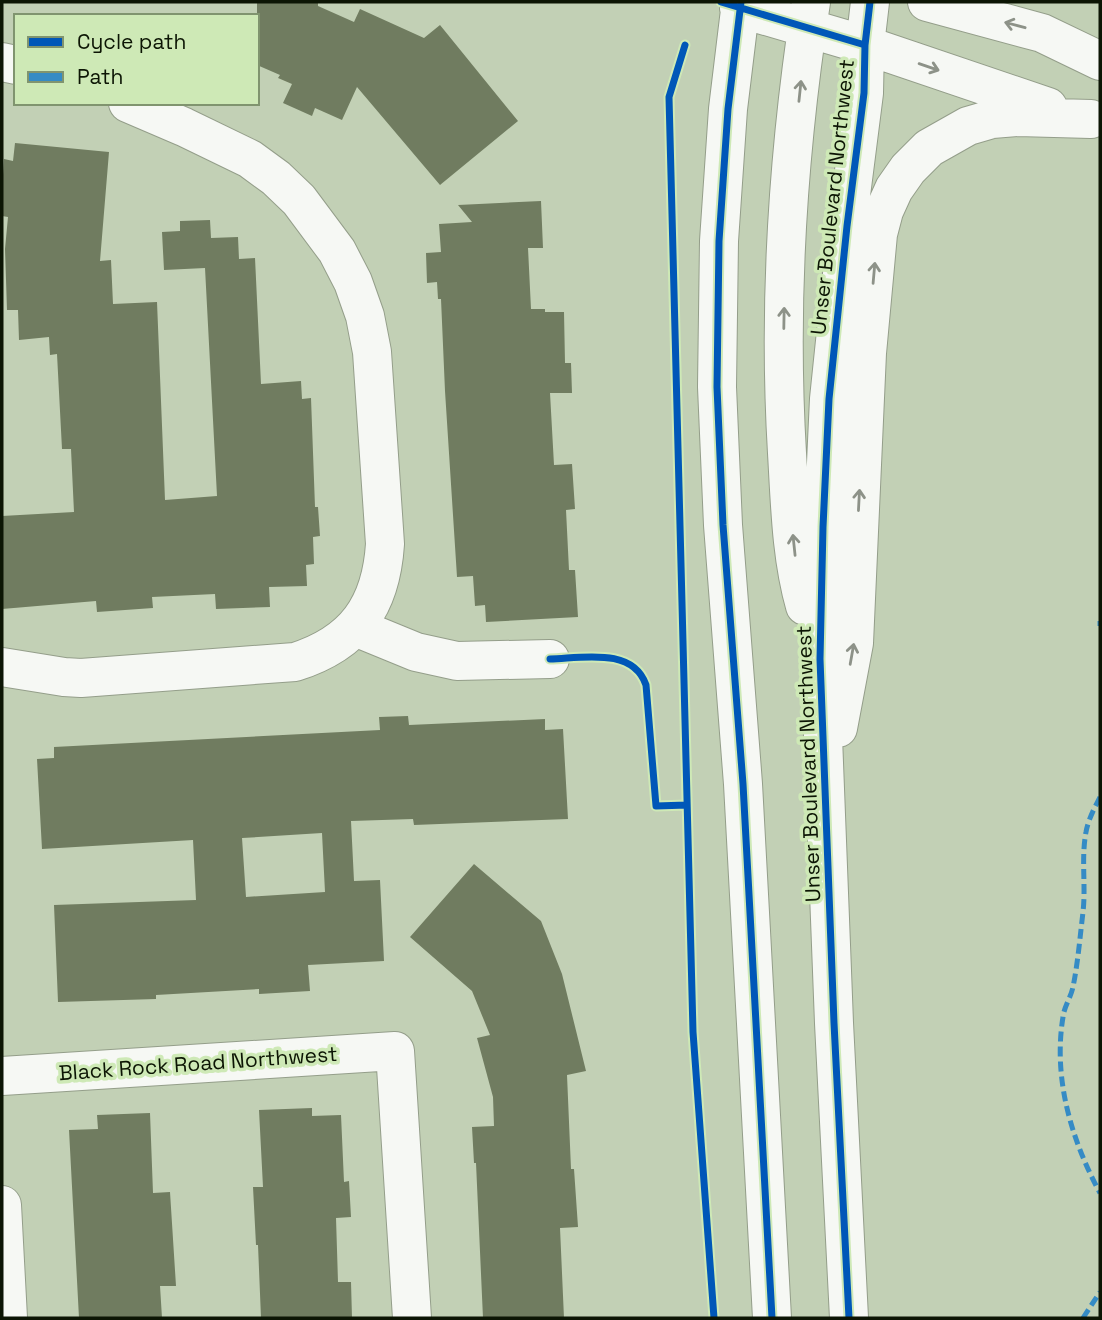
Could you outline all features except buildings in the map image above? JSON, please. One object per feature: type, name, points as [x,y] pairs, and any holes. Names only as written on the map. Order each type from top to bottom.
[{"type":"main road","name":"Unser Boulevard Northwest","points":[[849,1318],[820,659],[822,527],[829,399],[864,93],[864,45],[870,2]]},
{"type":"main road","points":[[927,2],[1042,33],[1100,59]]},
{"type":"main road","points":[[1042,2],[1100,59]]},
{"type":"main road","points":[[772,1318],[743,784],[723,525],[717,387],[719,241],[728,108],[740,5],[809,15],[864,45],[1009,95],[1096,121]]},
{"type":"main road","points":[[809,15],[790,182],[785,254],[784,411],[798,580],[820,659]]},
{"type":"main road","points":[[2,667],[81,678],[295,663],[338,643],[369,609],[378,589],[385,544],[375,387],[365,316],[353,282],[327,235],[299,200],[276,178],[250,159],[133,105]]},
{"type":"main road","points":[[826,793],[854,643],[867,353],[878,234],[884,211],[894,189],[922,155],[946,137],[968,126],[992,119],[1018,117],[1096,121]]},
{"type":"main road","points":[[355,627],[416,652],[457,661],[550,659]]},
{"type":"main road","name":"Black Rock Road Northwest","points":[[2,1076],[395,1051],[412,1318]]},
{"type":"main road","points":[[2,1205],[8,1318]]},
{"type":"marked path","points":[[1100,621],[1100,626]]},
{"type":"marked path","points":[[1100,797],[1086,832],[1078,959],[1073,987],[1063,1017],[1060,1063],[1073,1130],[1100,1193]]},
{"type":"marked path","points":[[1083,1318],[1100,1292]]},
{"type":"cycle path","points":[[721,2],[865,45]]},
{"type":"cycle path","points":[[741,2],[728,109],[719,241],[717,387],[723,525],[743,784],[772,1318]]},
{"type":"cycle path","points":[[849,1318],[820,659],[829,399],[864,93],[865,45],[870,2]]},
{"type":"cycle path","points":[[685,45],[669,97],[693,1032],[714,1318]]},
{"type":"cycle path","points":[[550,659],[606,657],[630,665],[639,673],[646,685],[656,806],[687,805]]}]
